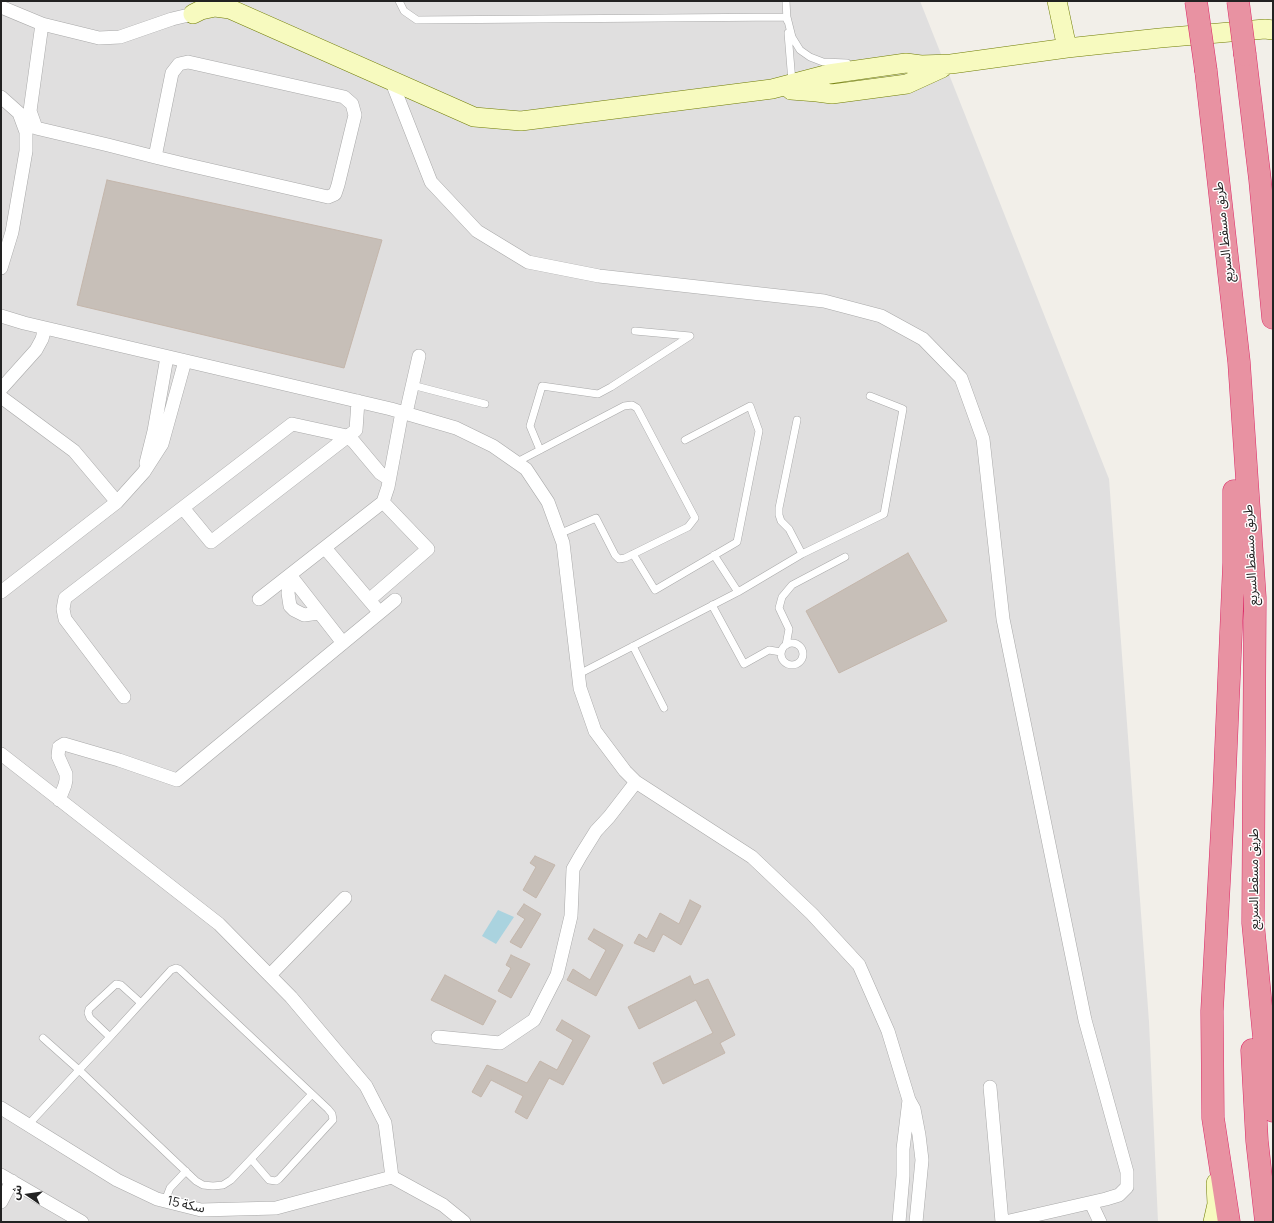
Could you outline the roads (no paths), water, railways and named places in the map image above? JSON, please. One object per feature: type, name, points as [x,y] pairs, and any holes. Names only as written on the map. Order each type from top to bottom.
[{"type":"highway","name":"طريق مسقط السريع","points":[[1196,1],[1206,71],[1239,362],[1255,598],[1254,923],[1269,1090],[1273,1111]]},
{"type":"highway","points":[[1238,1],[1260,180],[1273,318]]},
{"type":"highway","points":[[1245,55],[1257,88],[1273,189]]},
{"type":"highway","points":[[1229,1222],[1213,1118],[1212,1011],[1224,793],[1234,563],[1234,451],[1239,362]]},
{"type":"highway","points":[[1254,923],[1251,1028],[1253,1082],[1257,1141],[1266,1222]]},
{"type":"street","points":[[1057,1],[1068,48]]},
{"type":"street","points":[[1,7],[42,24],[99,38],[120,37],[172,18],[193,14],[201,10],[215,8],[230,9],[474,116],[521,121],[792,87],[829,74],[906,63],[921,65],[951,64],[1068,48],[1266,29],[1273,30]]},
{"type":"street","points":[[42,24],[30,111],[36,128],[155,157],[328,197],[335,194],[338,185],[355,115],[352,104],[344,97],[188,62],[179,64],[172,73],[155,157]]},
{"type":"street","points":[[792,87],[832,94],[906,84],[951,64]]},
{"type":"street","points":[[391,80],[432,182],[477,231],[528,262],[599,276],[824,301],[881,316],[923,339],[961,378],[983,438],[1003,619],[1085,1020],[1127,1172],[1127,1187],[1119,1195],[1091,1203],[1003,1222],[990,1086]]},
{"type":"street","points":[[1,98],[19,113],[26,132],[26,151],[12,232],[1,268]]},
{"type":"street","points":[[1,316],[45,328],[358,401],[456,428],[493,446],[526,468],[548,502],[563,543],[580,688],[595,731],[625,772],[636,782],[752,857],[812,914],[859,964],[888,1031],[909,1100],[914,1109],[922,1160],[916,1222]]},
{"type":"street","points":[[1,389],[36,350],[42,339],[45,328]]},
{"type":"street","points":[[144,472],[154,431],[167,356]]},
{"type":"street","points":[[259,599],[383,502],[419,356]]},
{"type":"street","points":[[1,592],[117,502],[144,472],[162,444],[185,361]]},
{"type":"street","points":[[1,397],[74,451],[117,502]]},
{"type":"street","points":[[183,508],[211,542],[356,430],[358,401]]},
{"type":"street","points":[[124,698],[65,619],[63,608],[65,598],[292,424],[347,436],[354,442],[380,473],[389,479]]},
{"type":"street","points":[[369,600],[428,549],[383,502]]},
{"type":"street","points":[[325,548],[380,613]]},
{"type":"street","points":[[290,575],[288,593],[290,606],[294,610],[304,615],[319,613]]},
{"type":"street","points":[[290,575],[343,643]]},
{"type":"street","points":[[59,800],[66,780],[66,774],[58,756],[59,747],[64,744],[119,760],[177,780],[395,600]]},
{"type":"street","points":[[1,754],[219,924],[270,975],[291,997],[366,1086],[386,1123],[392,1177],[443,1205],[464,1222]]},
{"type":"street","points":[[438,1036],[500,1043],[534,1020],[557,975],[571,916],[573,869],[596,832],[636,782]]},
{"type":"street","points":[[270,975],[345,898]]},
{"type":"street","points":[[899,1222],[903,1176],[903,1150],[909,1100]]},
{"type":"street","name":"سكة 15","points":[[1,1108],[117,1180],[165,1201],[201,1210],[276,1208],[392,1177]]},
{"type":"street","points":[[1213,1118],[1217,1204],[1213,1222]]},
{"type":"street","points":[[1,1202],[6,1178],[82,1222]]},
{"type":"street","points":[[1091,1203],[1100,1222]]},
{"type":"lane","points":[[399,1],[404,11],[417,20],[787,17]]},
{"type":"lane","points":[[786,1],[792,87]]},
{"type":"lane","points":[[787,17],[792,37],[800,50],[810,57],[823,62],[855,62],[888,59],[906,63]]},
{"type":"lane","points":[[540,450],[530,426],[542,386],[598,394],[690,336],[635,331]]},
{"type":"lane","points":[[412,385],[485,404]]},
{"type":"lane","points":[[579,674],[738,592],[802,554],[884,514],[903,409],[870,396]]},
{"type":"lane","points":[[517,462],[624,406],[632,405],[637,408],[695,518],[688,526],[625,558],[619,559],[615,555],[596,518],[559,534]]},
{"type":"lane","points":[[633,554],[655,590],[737,542],[759,431],[750,406],[685,440]]},
{"type":"lane","points":[[797,420],[779,508],[779,515],[781,521],[789,529],[802,554]]},
{"type":"lane","points":[[714,555],[738,592]]},
{"type":"lane","points":[[786,645],[794,644],[802,649],[803,657],[798,663],[790,665],[782,660],[781,652],[786,645],[789,629],[779,608],[782,597],[792,585],[845,557]]},
{"type":"lane","points":[[712,605],[744,664],[769,650],[781,652]]},
{"type":"lane","points":[[633,646],[664,708]]},
{"type":"lane","points":[[28,1125],[171,970],[176,968],[179,969],[332,1114],[333,1120],[279,1179],[272,1181],[269,1180],[251,1159]]},
{"type":"lane","points":[[110,1037],[90,1018],[88,1013],[89,1009],[116,984],[121,985],[141,1003]]},
{"type":"lane","points":[[44,1038],[80,1070],[199,1183],[208,1186],[223,1185],[231,1180],[312,1094]]},
{"type":"lane","points":[[165,1201],[170,1188],[186,1171]]},
{"type":"water","points":[[498,910],[514,917],[496,944],[482,936]]}]
